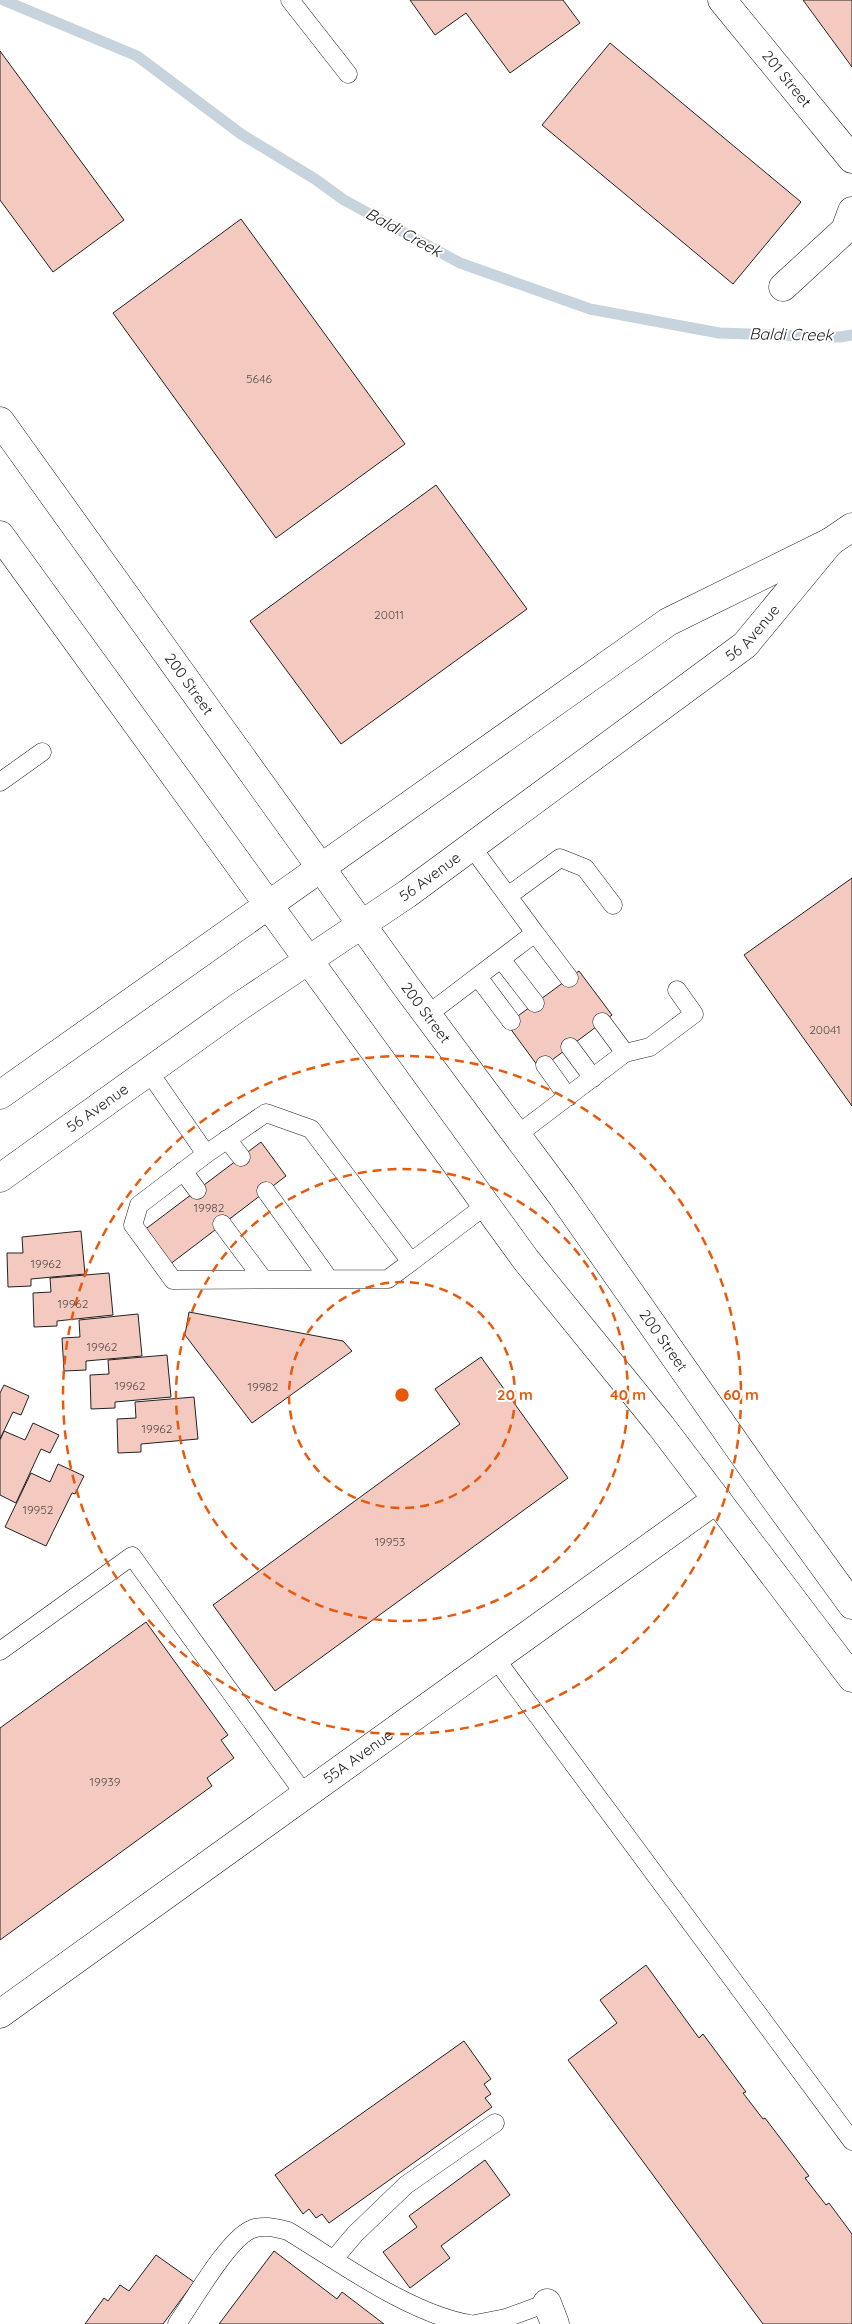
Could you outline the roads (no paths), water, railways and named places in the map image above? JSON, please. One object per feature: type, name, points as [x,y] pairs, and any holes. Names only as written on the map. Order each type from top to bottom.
[{"type":"main road","name":"201 Street","points":[[722,0],[852,159]]},
{"type":"main road","points":[[783,287],[845,230],[852,211]]},
{"type":"main road","name":"200 Street","points":[[0,421],[361,925],[638,1304],[758,1477],[852,1605]]},
{"type":"main road","name":"56 Avenue","points":[[0,1095],[668,622],[830,542],[852,527]]},
{"type":"main road","points":[[0,535],[269,905],[307,961],[526,1260],[662,1426],[852,1678]]},
{"type":"main road","name":"56 Avenue","points":[[0,1178],[240,1006],[361,925],[745,645],[830,542]]},
{"type":"main road","name":"55A Avenue","points":[[0,2014],[718,1499]]},
{"type":"lane","points":[[290,0],[348,74]]},
{"type":"lane","points":[[0,782],[42,752]]},
{"type":"lane","points":[[471,846],[569,978]]},
{"type":"lane","points":[[508,896],[560,858],[585,868],[613,905]]},
{"type":"lane","points":[[427,1015],[535,933]]},
{"type":"lane","points":[[501,959],[535,1003]]},
{"type":"lane","points":[[478,976],[511,1021]]},
{"type":"lane","points":[[516,1135],[625,1053],[650,1047],[694,1014],[677,990]]},
{"type":"lane","points":[[602,1022],[625,1053]]},
{"type":"lane","points":[[570,1047],[593,1078]]},
{"type":"lane","points":[[545,1065],[568,1097]]},
{"type":"lane","points":[[149,1072],[206,1154]]},
{"type":"lane","points":[[411,1262],[311,1129],[266,1113],[206,1154],[139,1205],[133,1225],[173,1280],[388,1279],[411,1262],[486,1205]]},
{"type":"lane","points":[[227,1139],[241,1158]]},
{"type":"lane","points":[[183,1171],[197,1190]]},
{"type":"lane","points":[[266,1191],[329,1280]]},
{"type":"lane","points":[[222,1224],[263,1280]]},
{"type":"lane","points":[[0,1651],[132,1556],[305,1795]]},
{"type":"lane","points":[[495,1658],[852,2141]]},
{"type":"lane","points":[[334,2259],[355,2234],[406,2185],[495,2123]]},
{"type":"lane","points":[[177,2324],[233,2244],[251,2230],[269,2227],[288,2231],[400,2299],[427,2318],[470,2324]]},
{"type":"lane","points":[[475,2324],[551,2313]]},
{"type":"waterway","name":"Baldi Creek","points":[[3,0],[137,56],[241,134],[315,179],[344,200],[460,263],[590,309],[719,333],[840,337],[852,335]]}]
